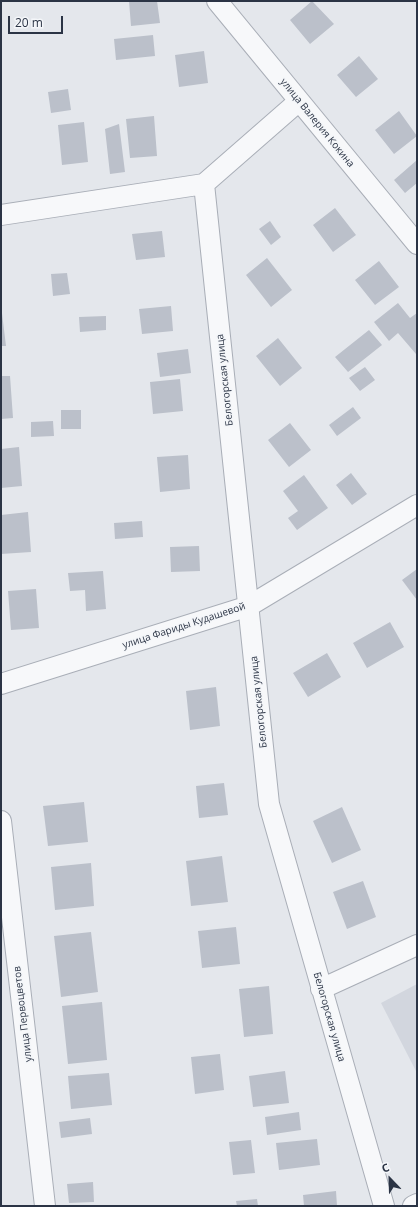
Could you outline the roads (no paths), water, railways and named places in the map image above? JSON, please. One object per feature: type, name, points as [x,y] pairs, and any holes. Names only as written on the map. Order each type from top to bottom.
[{"type":"street","name":"улица Валерия Кокина","points":[[218,1],[417,244]]},
{"type":"street","points":[[1,215],[204,184],[299,101]]},
{"type":"street","name":"Белогорская улица","points":[[204,184],[269,804],[384,1206]]},
{"type":"street","name":"улица Фариды Кудашевой","points":[[1,684],[249,606],[417,505]]},
{"type":"street","name":"улица Первоцветов","points":[[1,821],[45,1206]]},
{"type":"street","points":[[321,989],[417,945]]},
{"type":"street","points":[[413,1206],[417,1204]]}]
